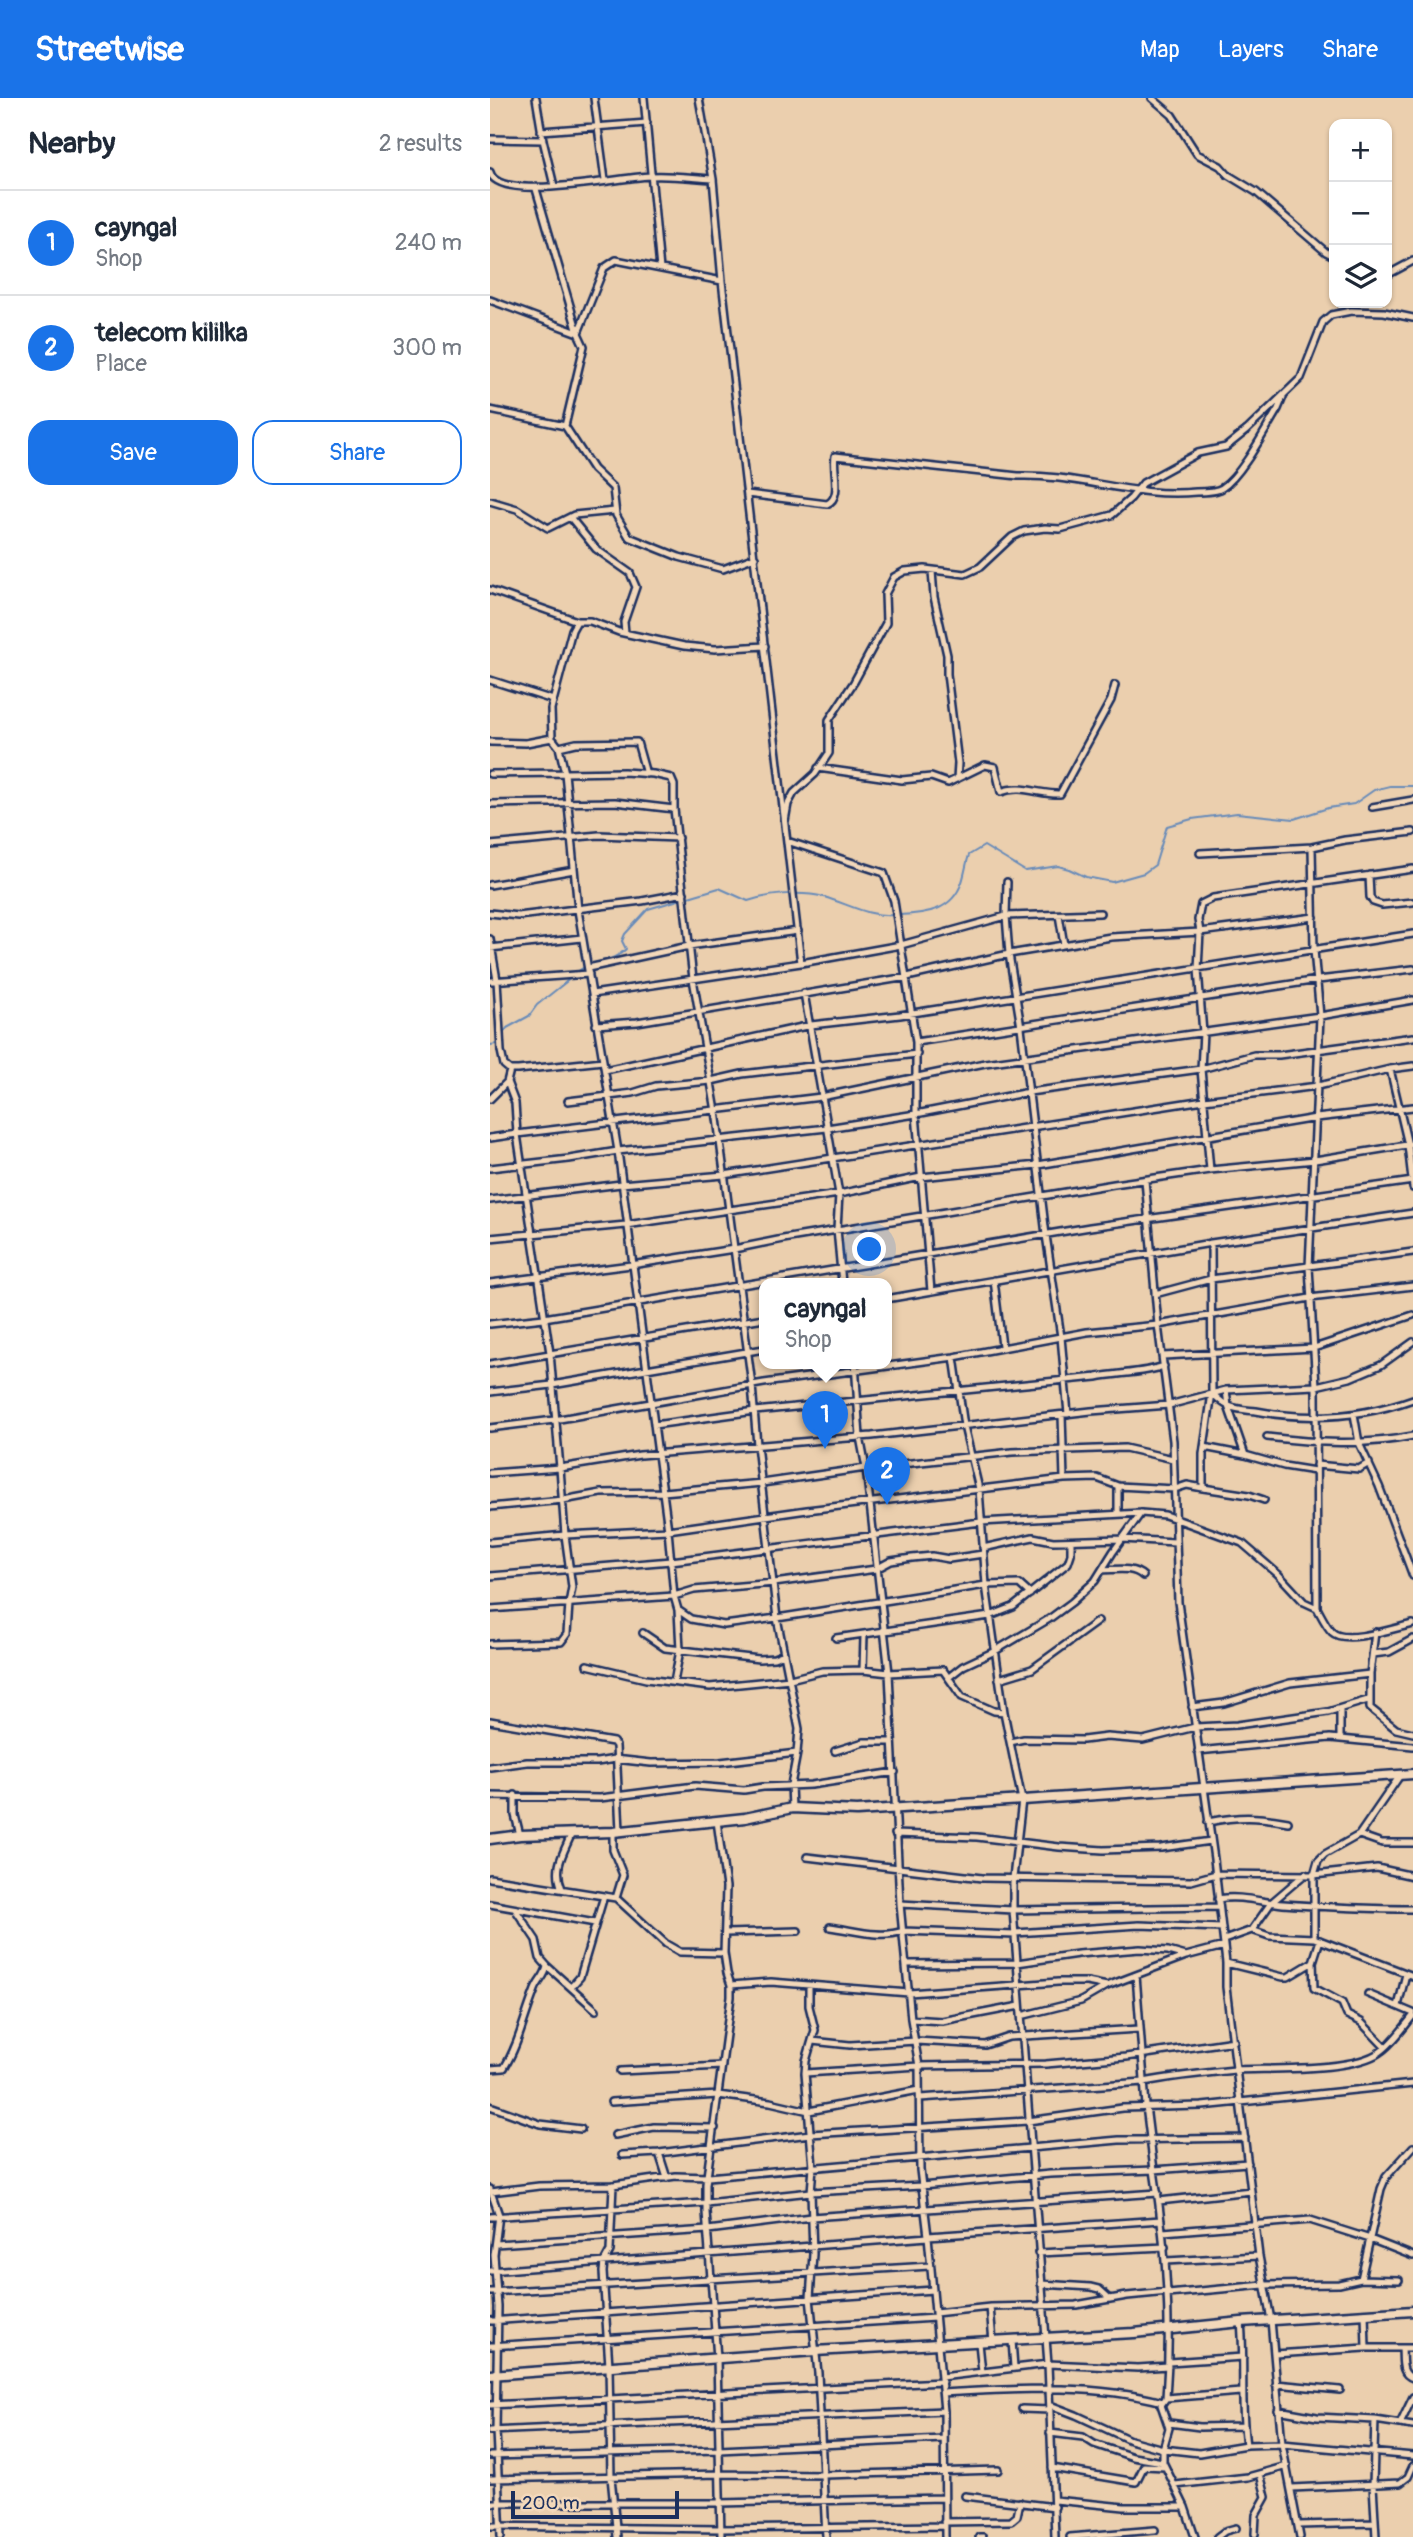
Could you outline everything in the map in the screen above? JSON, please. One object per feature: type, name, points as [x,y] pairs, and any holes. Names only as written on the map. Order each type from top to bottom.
[{"type":"street","points":[[536,98],[542,139],[554,186]]},
{"type":"street","points":[[594,98],[605,180]]},
{"type":"street","points":[[644,98],[660,269]]},
{"type":"street","points":[[699,98],[713,179],[722,281],[801,963]]},
{"type":"street","points":[[1152,98],[1171,115],[1197,154],[1220,166],[1256,192],[1286,221],[1329,252]]},
{"type":"street","points":[[541,131],[647,123]]},
{"type":"street","points":[[490,139],[542,139]]},
{"type":"street","points":[[490,174],[501,184],[536,189],[652,176],[713,179]]},
{"type":"street","points":[[536,189],[584,346],[565,426]]},
{"type":"street","points":[[578,333],[604,268],[616,260],[722,281]]},
{"type":"street","points":[[1392,272],[1413,261]]},
{"type":"street","points":[[490,294],[491,301],[578,333]]},
{"type":"street","points":[[785,821],[788,804],[794,793],[829,753],[828,720],[886,623],[885,594],[894,577],[905,571],[965,574],[980,567],[1012,537],[1024,531],[1059,528],[1112,514],[1143,483],[1199,453],[1226,447],[1247,430],[1301,377],[1323,322],[1331,315],[1351,311],[1384,312],[1413,318]]},
{"type":"street","points":[[747,494],[827,504],[833,502],[836,496],[833,464],[835,456],[1018,476],[1037,475],[1168,495],[1220,489],[1237,474],[1278,409],[1285,393]]},
{"type":"street","points":[[490,410],[565,426],[593,469],[613,488],[615,511],[629,537],[679,557],[723,569],[755,557]]},
{"type":"street","points":[[490,501],[517,509],[548,528],[570,517],[615,511]]},
{"type":"street","points":[[570,517],[596,549],[630,573],[636,587],[624,622],[625,633]]},
{"type":"street","points":[[932,571],[934,597],[947,655],[958,763],[957,779]]},
{"type":"street","points":[[490,590],[577,621],[590,621],[625,633],[684,646],[715,649],[765,646]]},
{"type":"street","points":[[577,621],[572,630],[551,709],[552,738],[559,747],[565,774],[578,910],[618,1151],[668,1530],[680,1650],[674,1682]]},
{"type":"street","points":[[490,680],[554,700]]},
{"type":"street","points":[[818,768],[902,780],[931,778],[948,783],[985,765],[995,767],[1001,792],[1027,789],[1060,793],[1111,699],[1115,685]]},
{"type":"street","points":[[490,742],[526,743],[552,738]]},
{"type":"street","points":[[559,747],[576,743],[637,743],[646,774]]},
{"type":"street","points":[[490,774],[646,774],[671,778],[674,785],[674,809],[697,1012],[711,1081],[730,1210],[777,1618],[799,1729],[790,1785],[792,1808]]},
{"type":"street","points":[[1372,807],[1413,800]]},
{"type":"street","points":[[490,804],[628,803],[674,809]]},
{"type":"street","points":[[1200,853],[1312,847],[1345,839],[1413,832]]},
{"type":"street","points":[[490,845],[599,835],[678,838]]},
{"type":"street","points":[[788,841],[884,873],[894,901],[916,1042],[916,1114],[931,1291]]},
{"type":"street","points":[[1312,847],[1314,950],[1320,1016],[1309,1267],[1316,1386],[1317,1608],[1331,1631],[1340,1637],[1413,1624]]},
{"type":"street","points":[[1210,1170],[1201,1069],[1203,1033],[1198,969],[1198,910],[1201,904],[1208,899],[1413,869]]},
{"type":"street","points":[[490,885],[574,870]]},
{"type":"street","points":[[1369,875],[1370,897],[1373,902],[1382,905],[1413,902]]},
{"type":"street","points":[[1007,882],[1009,954],[1061,1336],[1065,1378],[1064,1479]]},
{"type":"street","points":[[490,913],[518,916],[578,910],[684,893]]},
{"type":"street","points":[[592,994],[801,963],[901,945],[1006,916],[1100,913]]},
{"type":"street","points":[[1059,915],[1064,945]]},
{"type":"street","points":[[596,1025],[697,1012],[906,977],[1009,954],[1111,937],[1200,932],[1314,917]]},
{"type":"street","points":[[493,980],[588,971],[690,946],[798,931]]},
{"type":"street","points":[[605,1070],[811,1025],[912,1013],[1413,934]]},
{"type":"street","points":[[491,948],[583,938]]},
{"type":"street","points":[[490,939],[504,1065],[510,1070],[603,1061]]},
{"type":"street","points":[[916,1042],[1318,980],[1413,970]]},
{"type":"street","points":[[804,993],[839,1194],[837,1229],[841,1278]]},
{"type":"street","points":[[490,1138],[821,1097],[985,1063],[1320,1016],[1413,1000]]},
{"type":"street","points":[[490,1011],[499,1009]]},
{"type":"street","points":[[490,1168],[827,1128],[1029,1092],[1201,1069],[1254,1055],[1279,1055],[1413,1037]]},
{"type":"street","points":[[568,1101],[711,1081],[742,1074],[916,1054]]},
{"type":"street","points":[[490,1200],[724,1175],[1205,1100],[1318,1086],[1413,1066]]},
{"type":"street","points":[[784,1278],[1150,1219],[1312,1195],[1412,1184],[1410,1145],[1390,1069]]},
{"type":"street","points":[[490,1644],[561,1642],[567,1634],[572,1587],[565,1535],[550,1353],[517,1134],[515,1103],[508,1082],[510,1070]]},
{"type":"street","points":[[490,1099],[508,1082]]},
{"type":"street","points":[[490,1238],[626,1225],[839,1194],[921,1177],[1038,1165],[1316,1118],[1413,1107]]},
{"type":"street","points":[[490,1283],[734,1249],[925,1214],[1210,1170],[1315,1160],[1410,1145]]},
{"type":"street","points":[[1145,1180],[1158,1325],[1169,1405],[1175,1489],[1178,1602],[1216,1874],[1226,1963],[1226,1987],[1255,2225],[1275,2354],[1282,2444],[1300,2537]]},
{"type":"street","points":[[892,1298],[1050,1269],[1413,1213]]},
{"type":"street","points":[[1203,1488],[1204,1447],[1212,1393],[1211,1243]]},
{"type":"street","points":[[1155,1294],[1211,1279],[1413,1252]]},
{"type":"street","points":[[994,1280],[1002,1346]]},
{"type":"street","points":[[490,1324],[544,1318],[759,1283]]},
{"type":"street","points":[[892,1363],[954,1357],[1061,1336],[1158,1325],[1310,1298],[1413,1286]]},
{"type":"street","points":[[1163,1356],[1314,1348],[1413,1314]]},
{"type":"street","points":[[490,1364],[759,1319]]},
{"type":"street","points":[[490,1473],[560,1468],[757,1444],[860,1437],[1169,1405],[1226,1390],[1316,1386],[1350,1378],[1381,1365],[1413,1342]]},
{"type":"street","points":[[490,1392],[552,1385],[759,1350]]},
{"type":"street","points":[[954,1357],[964,1426],[979,1489],[990,1616],[1004,1712],[1022,1800],[1013,1878],[1013,1910],[1050,2388],[1055,2537]]},
{"type":"street","points":[[653,1425],[755,1410],[1152,1371],[1164,1366]]},
{"type":"street","points":[[490,1427],[555,1420],[838,1369]]},
{"type":"street","points":[[855,1369],[860,1437],[866,1468],[889,1673],[900,1905],[911,2019],[919,2066],[921,2186],[943,2393],[945,2537]]},
{"type":"street","points":[[1226,1390],[1228,1406],[1245,1455]]},
{"type":"street","points":[[1212,1393],[1228,1406],[1265,1413],[1316,1416],[1386,1409],[1413,1399]]},
{"type":"street","points":[[1354,1414],[1359,1443],[1379,1486],[1413,1576]]},
{"type":"street","points":[[1267,1437],[1317,1443],[1359,1443],[1413,1436]]},
{"type":"street","points":[[1204,1447],[1283,1466],[1359,1469],[1368,1463]]},
{"type":"street","points":[[490,1507],[563,1500],[601,1493],[663,1492],[762,1483],[972,1456],[1125,1448],[1173,1460]]},
{"type":"street","points":[[490,1542],[668,1530],[1064,1479],[1097,1478],[1118,1486],[1175,1489],[1186,1486],[1264,1500]]},
{"type":"street","points":[[1118,1486],[1118,1513]]},
{"type":"street","points":[[490,1576],[671,1560],[981,1522],[1141,1513],[1165,1515],[1242,1543],[1278,1574],[1304,1602],[1317,1608]]},
{"type":"street","points":[[949,1677],[963,1666],[995,1651],[1049,1619],[1072,1602],[1095,1581],[1141,1513]]},
{"type":"street","points":[[490,1609],[674,1596],[694,1590],[774,1583],[876,1569],[891,1561],[912,1558],[932,1556],[948,1559],[1032,1537],[1053,1541],[1122,1539],[1175,1542]]},
{"type":"street","points":[[835,1639],[884,1633],[914,1625],[990,1616],[1013,1607],[1068,1563],[1071,1541]]},
{"type":"street","points":[[1102,1570],[1137,1570],[1143,1576]]},
{"type":"street","points":[[678,1610],[691,1619],[724,1625],[986,1585],[1019,1584],[1030,1594]]},
{"type":"street","points":[[999,1679],[1032,1669],[1098,1622]]},
{"type":"street","points":[[1375,1632],[1368,1700],[1370,1708],[1396,1729],[1413,1733]]},
{"type":"street","points":[[643,1633],[665,1648],[759,1659],[785,1654]]},
{"type":"street","points":[[863,1670],[864,1635]]},
{"type":"street","points":[[1373,1654],[1389,1652],[1413,1639]]},
{"type":"street","points":[[587,1665],[636,1677],[710,1687],[790,1679],[822,1671],[863,1670],[889,1673],[943,1670],[962,1697],[994,1711],[1004,1712]]},
{"type":"street","points":[[1192,1707],[1224,1703],[1290,1683],[1370,1674]]},
{"type":"street","points":[[1010,1742],[1107,1737],[1143,1740],[1195,1727],[1237,1725],[1340,1710],[1368,1700]]},
{"type":"street","points":[[1340,1710],[1340,1738]]},
{"type":"street","points":[[490,1721],[613,1742],[616,1746],[619,1795],[613,1850],[623,1875],[616,1898]]},
{"type":"street","points":[[1198,1751],[1340,1738],[1413,1746]]},
{"type":"street","points":[[835,1751],[864,1742],[892,1742]]},
{"type":"street","points":[[490,1767],[527,1762],[597,1762],[615,1759],[651,1763],[720,1762],[797,1753]]},
{"type":"street","points":[[490,1796],[600,1798],[695,1786],[744,1790],[811,1785],[895,1772]]},
{"type":"street","points":[[1385,2047],[1361,2022],[1346,2015],[1342,2003],[1314,1988],[1313,1962],[1317,1939],[1314,1875],[1318,1861],[1325,1854],[1359,1835],[1401,1774]]},
{"type":"street","points":[[490,1839],[572,1832],[617,1832],[717,1821],[792,1808],[818,1811],[896,1808],[1413,1774]]},
{"type":"street","points":[[515,1795],[515,1815],[520,1835]]},
{"type":"street","points":[[1208,1822],[1237,1816],[1288,1822]]},
{"type":"street","points":[[717,1821],[726,1887],[724,1953],[731,1985],[706,2203],[717,2358],[721,2537]]},
{"type":"street","points":[[562,1889],[556,1875],[557,1869],[572,1832]]},
{"type":"street","points":[[895,1834],[977,1837],[1103,1850],[1161,1848],[1210,1841]]},
{"type":"street","points":[[1359,1835],[1382,1843],[1413,1843]]},
{"type":"street","points":[[807,1857],[982,1878],[1191,1881],[1216,1874],[1314,1875],[1377,1868],[1413,1876]]},
{"type":"street","points":[[1021,2016],[1081,2001],[1107,1986],[1252,1930],[1271,1903],[1305,1874]]},
{"type":"street","points":[[490,1878],[616,1898],[666,1944],[680,1952],[724,1953]]},
{"type":"street","points":[[572,1987],[580,1977],[604,1896]]},
{"type":"street","points":[[1218,1899],[1232,1896],[1271,1903],[1413,1909]]},
{"type":"street","points":[[490,1904],[594,1923]]},
{"type":"street","points":[[900,1905],[1013,1910],[1219,1907]]},
{"type":"street","points":[[515,1909],[536,1940],[540,1958],[596,2010]]},
{"type":"street","points":[[830,1927],[877,1934],[903,1931],[1015,1934],[1139,1925],[1222,1928]]},
{"type":"street","points":[[1252,1930],[1269,1936],[1317,1939],[1413,1976]]},
{"type":"street","points":[[725,1933],[798,1931]]},
{"type":"street","points":[[906,1964],[1017,1963],[1078,1954],[1140,1950],[1168,1951],[1186,1956]]},
{"type":"street","points":[[1226,1963],[1283,1977],[1313,1962]]},
{"type":"street","points":[[490,2069],[504,2068],[513,2054],[537,1984],[547,1966]]},
{"type":"street","points":[[1398,2006],[1406,1974]]},
{"type":"street","points":[[1136,1975],[1146,2106],[1163,2232],[1168,2293],[1170,2330],[1162,2412],[1169,2423],[1168,2439],[1163,2449],[1164,2464],[1185,2507],[1195,2537]]},
{"type":"street","points":[[731,1985],[771,1982],[909,1993],[1058,1982],[1107,1986]]},
{"type":"street","points":[[809,1986],[809,2006],[815,2030],[805,2073],[813,2167],[810,2298],[822,2443],[826,2537]]},
{"type":"street","points":[[920,2098],[1144,2082],[1173,2076],[1237,2070],[1336,2065],[1362,2059],[1380,2053],[1413,2015],[1367,1994]]},
{"type":"street","points":[[911,2019],[942,2021],[1020,2006]]},
{"type":"street","points":[[812,2041],[850,2045],[916,2040],[985,2045],[1009,2037],[1139,2029]]},
{"type":"street","points":[[805,2073],[919,2066],[1024,2065],[1141,2054],[1234,2041]]},
{"type":"street","points":[[620,2071],[722,2066]]},
{"type":"street","points":[[622,2155],[659,2153],[810,2134],[1028,2121],[1146,2106],[1202,2106],[1413,2084]]},
{"type":"street","points":[[611,2102],[718,2095],[771,2102],[808,2111],[919,2090]]},
{"type":"street","points":[[490,2106],[540,2124],[581,2129]]},
{"type":"street","points":[[615,2135],[654,2127],[715,2128]]},
{"type":"street","points":[[501,2537],[498,2478],[493,2456],[494,2346],[498,2321],[493,2271],[499,2215],[491,2190],[613,2185],[667,2178],[708,2177],[1150,2138],[1245,2138]]},
{"type":"street","points":[[1361,2279],[1381,2189],[1386,2177],[1413,2147]]},
{"type":"street","points":[[659,2153],[667,2178]]},
{"type":"street","points":[[490,2217],[706,2203],[811,2192],[1115,2170],[1248,2163]]},
{"type":"street","points":[[613,2185],[610,2251],[604,2262],[604,2286],[612,2501],[617,2537]]},
{"type":"street","points":[[1159,2201],[1251,2191]]},
{"type":"street","points":[[496,2244],[708,2231],[811,2217],[1158,2193]]},
{"type":"street","points":[[493,2271],[1161,2220]]},
{"type":"street","points":[[1163,2232],[1310,2220],[1413,2256]]},
{"type":"street","points":[[1038,2253],[1164,2247]]},
{"type":"street","points":[[1166,2262],[1259,2256]]},
{"type":"street","points":[[494,2292],[930,2266]]},
{"type":"street","points":[[494,2346],[935,2316],[990,2307],[1076,2305],[1109,2298],[1264,2285],[1339,2284],[1361,2279],[1399,2280]]},
{"type":"street","points":[[1041,2284],[1091,2287],[1099,2289],[1109,2298]]},
{"type":"street","points":[[490,2321],[933,2290]]},
{"type":"street","points":[[990,2307],[993,2342]]},
{"type":"street","points":[[493,2375],[815,2351],[1045,2339],[1413,2311]]},
{"type":"street","points":[[1365,2313],[1366,2347]]},
{"type":"street","points":[[1241,2322],[1241,2392],[1246,2445]]},
{"type":"street","points":[[1012,2341],[1014,2367]]},
{"type":"street","points":[[979,2343],[980,2391]]},
{"type":"street","points":[[1275,2354],[1366,2347],[1413,2348]]},
{"type":"street","points":[[1402,2349],[1404,2370],[1407,2376],[1413,2378]]},
{"type":"street","points":[[493,2404],[942,2380],[1014,2367],[1048,2364],[1138,2368],[1242,2357]]},
{"type":"street","points":[[1276,2384],[1340,2390]]},
{"type":"street","points":[[943,2393],[1050,2388],[1102,2390],[1164,2400],[1241,2392]]},
{"type":"street","points":[[1401,2422],[1410,2410],[1413,2397]]},
{"type":"street","points":[[1022,2409],[1050,2408],[1076,2414],[1130,2440],[1163,2449],[1199,2453],[1246,2445],[1282,2444],[1413,2456]]},
{"type":"street","points":[[1278,2410],[1317,2417],[1401,2422],[1413,2426]]},
{"type":"street","points":[[493,2431],[944,2411]]},
{"type":"street","points":[[1375,2420],[1373,2484],[1376,2537]]},
{"type":"street","points":[[1169,2423],[1200,2427],[1243,2427]]},
{"type":"street","points":[[1050,2433],[1083,2437],[1094,2444],[1164,2464]]},
{"type":"street","points":[[493,2456],[943,2439]]},
{"type":"street","points":[[1052,2468],[1136,2482],[1143,2466],[1164,2464]]},
{"type":"street","points":[[1175,2485],[1261,2474],[1287,2466]]},
{"type":"street","points":[[1292,2488],[1400,2483],[1408,2477],[1413,2466]]},
{"type":"street","points":[[490,2479],[998,2470]]},
{"type":"street","points":[[1255,2534],[1256,2515],[1266,2497],[1261,2474]]},
{"type":"street","points":[[965,2496],[1055,2504],[1185,2507]]},
{"type":"street","points":[[490,2503],[720,2503],[943,2498]]},
{"type":"street","points":[[490,2526],[721,2529],[1012,2521],[1017,2516],[1020,2502]]},
{"type":"street","points":[[1298,2525],[1375,2523]]},
{"type":"street","points":[[1217,2537],[1236,2528]]},
{"type":"street","points":[[1070,2537],[1155,2530]]},
{"type":"waterway","points":[[899,915],[919,914],[945,905],[958,892],[969,855],[984,846],[1025,871],[1058,866],[1086,877],[1112,882],[1144,873],[1155,865],[1167,826],[1192,819],[1237,813],[1294,819],[1328,808],[1354,804],[1374,790],[1390,786],[1413,786]]},
{"type":"waterway","points":[[577,972],[621,954],[626,949],[622,941],[625,934],[648,909],[719,888],[748,901],[776,895],[806,894],[824,897],[867,912],[894,915]]},
{"type":"waterway","points":[[503,1034],[507,1028],[529,1016],[537,1005],[571,978]]},
{"type":"waterway","points":[[490,1045],[497,1044],[498,1041]]},
{"type":"place","name":"cayngal","points":[[825,1449]]},
{"type":"place","name":"telecom kililka","points":[[887,1505]]}]
